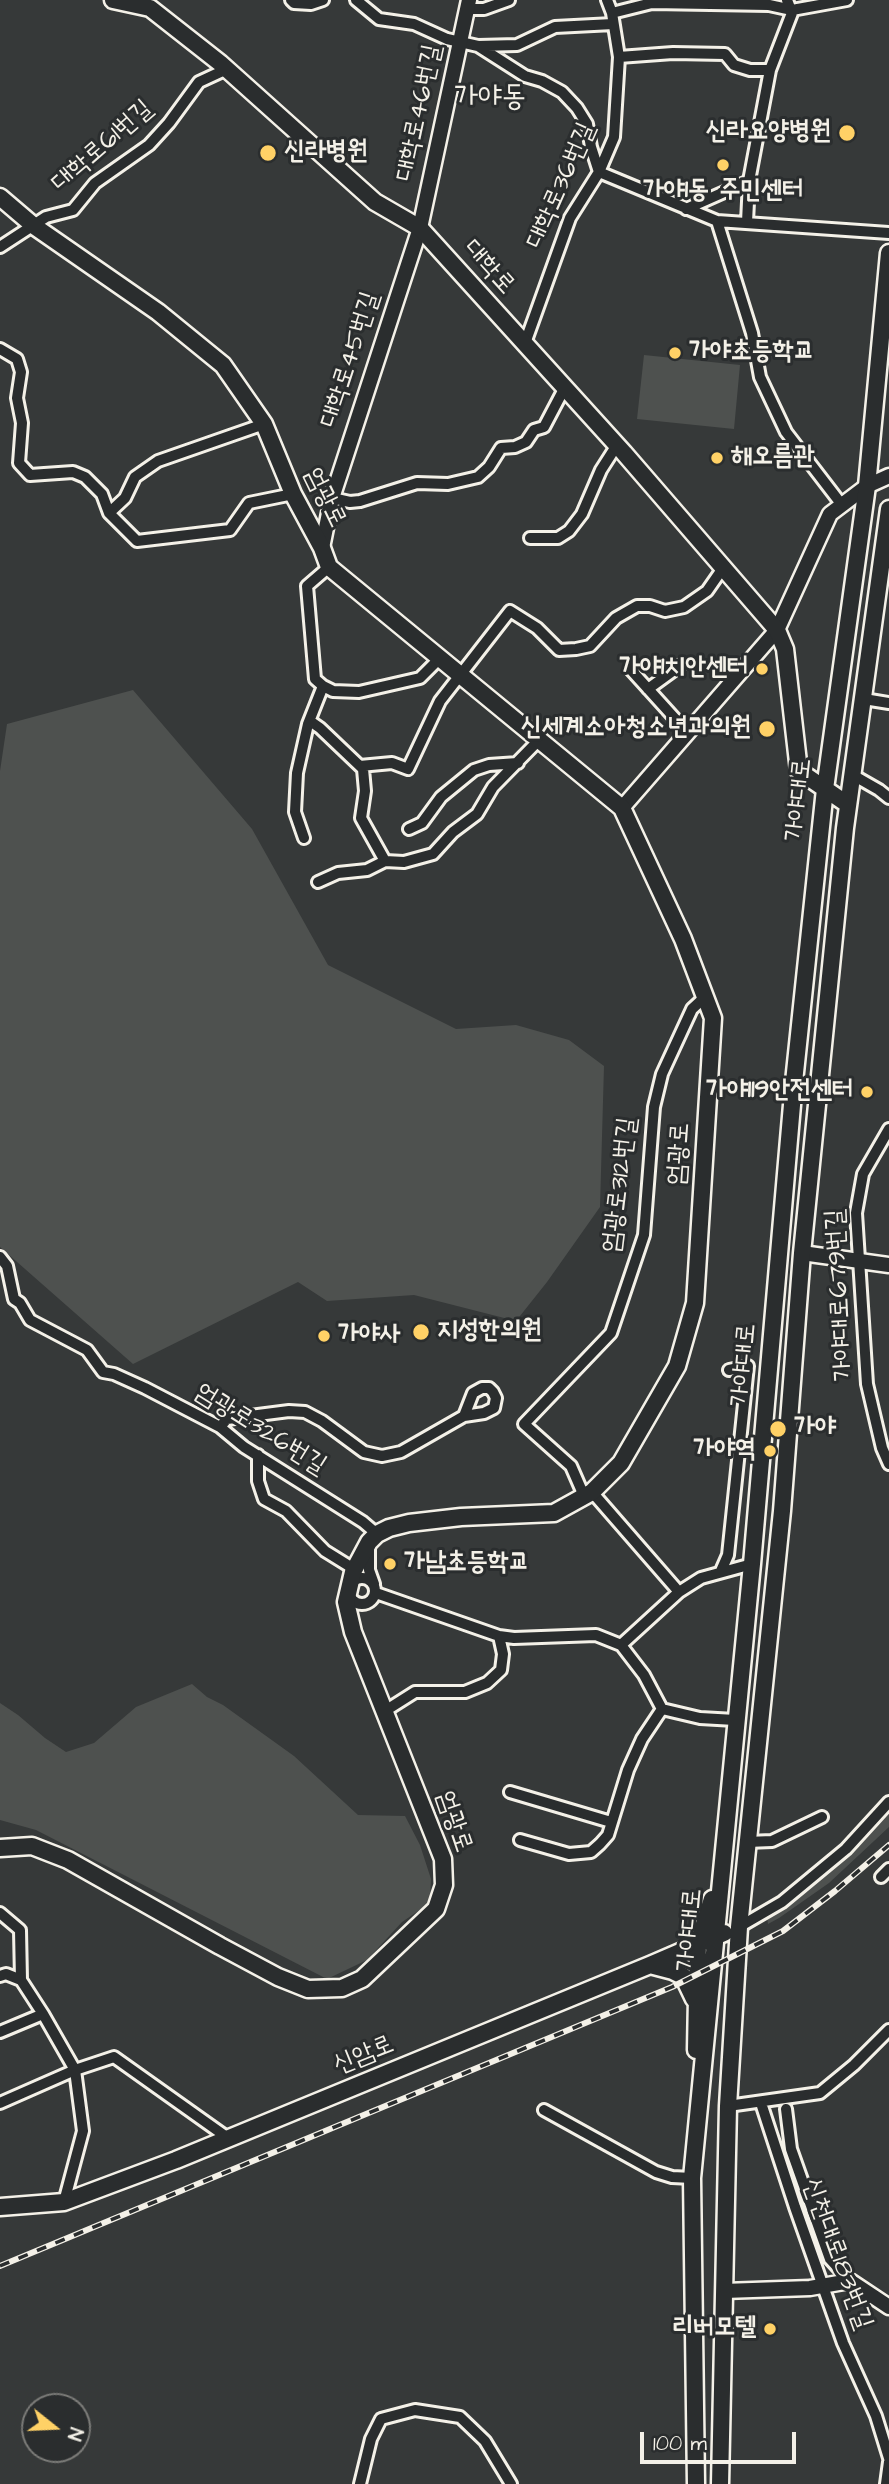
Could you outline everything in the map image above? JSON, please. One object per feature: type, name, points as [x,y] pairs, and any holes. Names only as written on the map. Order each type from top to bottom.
[{"type":"main road","name":"대학로","points":[[113,0],[154,4],[375,202],[420,228],[617,446],[778,631],[785,649],[799,771],[847,804]]},
{"type":"main road","name":"엄광로","points":[[0,197],[34,226],[158,312],[223,365],[264,424],[293,494],[322,548],[329,567],[622,808],[682,939],[713,1018],[695,1303],[677,1366],[621,1463],[587,1495],[554,1513],[409,1523],[373,1538],[354,1569],[346,1602],[351,1626],[443,1859],[444,1885],[436,1909],[362,1979],[342,1988],[308,1989],[220,1946],[68,1860],[32,1846],[0,1849]]},
{"type":"main road","name":"가야대로","points":[[702,2011],[715,1936],[752,1564],[794,1082],[825,789],[867,486],[889,253]]},
{"type":"main road","name":"가야대로","points":[[720,2484],[728,2106],[739,1927],[782,1511],[802,1253],[847,804],[889,509]]},
{"type":"main road","points":[[694,2479],[692,2178],[702,2011],[698,1943],[722,1862]]},
{"type":"main road","points":[[702,2011],[683,1976],[658,1962],[692,1932],[710,1906]]},
{"type":"main road","name":"신암로","points":[[0,2207],[64,2202],[228,2138],[739,1927]]},
{"type":"main road","points":[[702,2011],[716,2001],[726,2001],[733,2011]]},
{"type":"street","points":[[294,1],[311,4],[323,0]]},
{"type":"street","points":[[356,0],[379,19],[414,24],[478,46],[517,45],[555,27],[612,18],[652,3],[789,5],[847,0]]},
{"type":"street","name":"대학로46번길","points":[[420,228],[468,4],[484,9],[509,0]]},
{"type":"street","name":"대학로36번길","points":[[524,346],[570,218],[599,172],[614,137],[619,57],[607,0]]},
{"type":"street","points":[[747,222],[749,181],[769,70],[789,5]]},
{"type":"street","points":[[478,46],[525,76],[542,81],[562,93],[577,108],[587,124],[599,172],[716,220],[889,233]]},
{"type":"street","points":[[619,57],[673,53],[726,54],[734,65],[750,70],[769,70]]},
{"type":"street","name":"대학로61번길","points":[[0,247],[46,217],[73,210],[95,183],[149,145],[199,82],[227,69]]},
{"type":"street","points":[[686,209],[749,181]]},
{"type":"street","points":[[716,220],[752,333],[760,377],[786,432],[842,505]]},
{"type":"street","name":"대학로45번길","points":[[322,548],[332,498],[420,228]]},
{"type":"street","points":[[0,349],[16,359],[21,372],[18,398],[22,423],[19,463],[30,475],[73,472],[85,477],[102,494],[109,513],[137,541],[230,530],[249,503],[293,494]]},
{"type":"street","points":[[332,498],[360,501],[417,483],[449,484],[478,477],[489,467],[500,448],[514,447],[526,442],[534,430],[544,427],[564,389]]},
{"type":"street","points":[[109,513],[125,498],[135,477],[158,461],[264,424]]},
{"type":"street","points":[[530,538],[558,538],[569,531],[582,514],[601,470],[617,446]]},
{"type":"street","points":[[622,808],[778,631],[830,514],[867,486],[889,476]]},
{"type":"street","points":[[329,567],[307,586],[315,679],[323,686],[333,691],[371,690],[420,678],[440,658]]},
{"type":"street","points":[[360,766],[392,763],[408,769],[440,701],[510,611],[537,628],[559,650],[576,649],[590,646],[616,618],[637,606],[665,611],[684,607],[707,590],[723,568]]},
{"type":"street","points":[[648,689],[681,665]]},
{"type":"street","points":[[631,670],[691,730]]},
{"type":"street","points":[[304,838],[295,812],[297,774],[310,721],[323,686]]},
{"type":"street","points":[[863,699],[889,703]]},
{"type":"street","points":[[310,721],[363,769],[365,791],[361,818],[385,861]]},
{"type":"street","points":[[318,882],[338,873],[367,870],[385,861],[404,862],[433,853],[453,832],[477,814],[493,787],[540,739]]},
{"type":"street","points":[[409,829],[422,823],[442,797],[474,770],[489,765],[518,762]]},
{"type":"street","points":[[851,775],[889,798]]},
{"type":"street","name":"엄광로312번길","points":[[587,1495],[581,1489],[571,1466],[524,1424],[611,1333],[643,1235],[654,1107],[662,1074],[692,1009],[705,997]]},
{"type":"street","name":"가야대로679번길","points":[[889,1129],[863,1174],[856,1213],[867,1384],[882,1448],[889,1464]]},
{"type":"street","points":[[802,1253],[889,1265]]},
{"type":"street","name":"엄광로326번길","points":[[0,1257],[7,1266],[14,1299],[20,1303],[30,1320],[87,1350],[103,1372],[114,1374],[220,1427],[258,1455],[363,1522],[373,1538]]},
{"type":"street","points":[[721,1571],[728,1555],[748,1366],[729,1370]]},
{"type":"street","points":[[220,1427],[227,1419],[289,1411],[305,1412],[364,1452],[382,1457],[401,1452],[464,1416],[484,1413],[494,1408],[496,1398],[489,1388],[473,1392],[464,1416]]},
{"type":"street","points":[[258,1455],[258,1481],[264,1499],[286,1511],[324,1550],[354,1569]]},
{"type":"street","points":[[587,1495],[679,1592]]},
{"type":"street","points":[[373,1538],[369,1570],[375,1589],[371,1603],[360,1605],[354,1602],[349,1596],[353,1582],[360,1578],[368,1579],[375,1589],[499,1636],[514,1638],[596,1635],[621,1645],[644,1675],[662,1709],[700,1718],[736,1720]]},
{"type":"street","points":[[621,1645],[679,1592],[701,1578],[752,1564]]},
{"type":"street","points":[[351,1626],[354,1612],[360,1605]]},
{"type":"street","points":[[385,1712],[415,1692],[465,1692],[487,1683],[501,1670],[503,1654],[499,1636]]},
{"type":"street","points":[[520,1840],[569,1854],[591,1852],[608,1835],[628,1770],[642,1739],[662,1709]]},
{"type":"street","points":[[510,1792],[611,1822]]},
{"type":"street","points":[[739,1927],[782,1902],[835,1858],[889,1802]]},
{"type":"street","points":[[747,1842],[772,1841],[822,1816]]},
{"type":"street","points":[[0,1913],[20,1930],[21,1980],[75,2070],[83,2131],[64,2202]]},
{"type":"street","points":[[0,1976],[6,1974],[21,1980]]},
{"type":"street","points":[[0,2032],[43,2014]]},
{"type":"street","points":[[728,2106],[820,2093],[854,2065],[889,2030]]},
{"type":"street","points":[[0,2103],[75,2070],[114,2057],[228,2138]]},
{"type":"street","name":"신천대로183번길","points":[[761,2103],[843,2343],[876,2416],[889,2460],[886,2484]]},
{"type":"street","name":"신천대로183번길","points":[[786,2109],[791,2149],[830,2259],[850,2281]]},
{"type":"street","points":[[544,2110],[656,2172],[671,2177],[692,2178]]},
{"type":"street","points":[[724,2291],[824,2286],[850,2281],[889,2307]]},
{"type":"street","points":[[360,2484],[371,2439],[381,2418],[415,2410],[460,2417],[485,2441],[511,2484]]},
{"type":"shaded area","points":[[644,355],[740,365],[734,429],[637,419]]},
{"type":"shaded area","points":[[133,690],[252,829],[328,965],[456,1029],[516,1025],[569,1040],[604,1066],[600,1207],[516,1321],[414,1295],[327,1301],[298,1282],[133,1364],[0,1247],[0,771],[7,724]]},
{"type":"shaded area","points":[[192,1684],[294,1756],[358,1815],[405,1816],[420,1845],[431,1879],[430,1903],[402,1922],[367,1960],[327,1979],[36,1830],[0,1820],[0,1703],[66,1752],[94,1743],[136,1707]]},
{"type":"shaded area","points":[[889,1802],[889,1827],[829,1883],[768,1924],[766,1911],[782,1902]]},
{"type":"railway","points":[[0,2266],[672,1987],[783,1931],[889,1845]]},
{"type":"place","name":"신라요양병원","points":[[847,133]]},
{"type":"place","name":"신라병원","points":[[268,153]]},
{"type":"place","name":"가야1동 주민센터","points":[[723,165]]},
{"type":"place","name":"가야초등학교","points":[[675,353]]},
{"type":"place","name":"해오름관","points":[[717,458]]},
{"type":"place","name":"가야1치안센터","points":[[762,669]]},
{"type":"place","name":"신세계소아청소년과의원","points":[[767,729]]},
{"type":"place","name":"가야119안전센터","points":[[867,1092]]},
{"type":"place","name":"지성한의원","points":[[421,1332]]},
{"type":"place","name":"가야사","points":[[324,1336]]},
{"type":"place","name":"가야","points":[[778,1429]]},
{"type":"place","name":"가야역","points":[[770,1451]]},
{"type":"place","name":"가남초등학교","points":[[390,1564]]},
{"type":"place","name":"리버모텔","points":[[770,2329]]},
{"type":"district","name":"가야동","points":[[490,99]]}]
